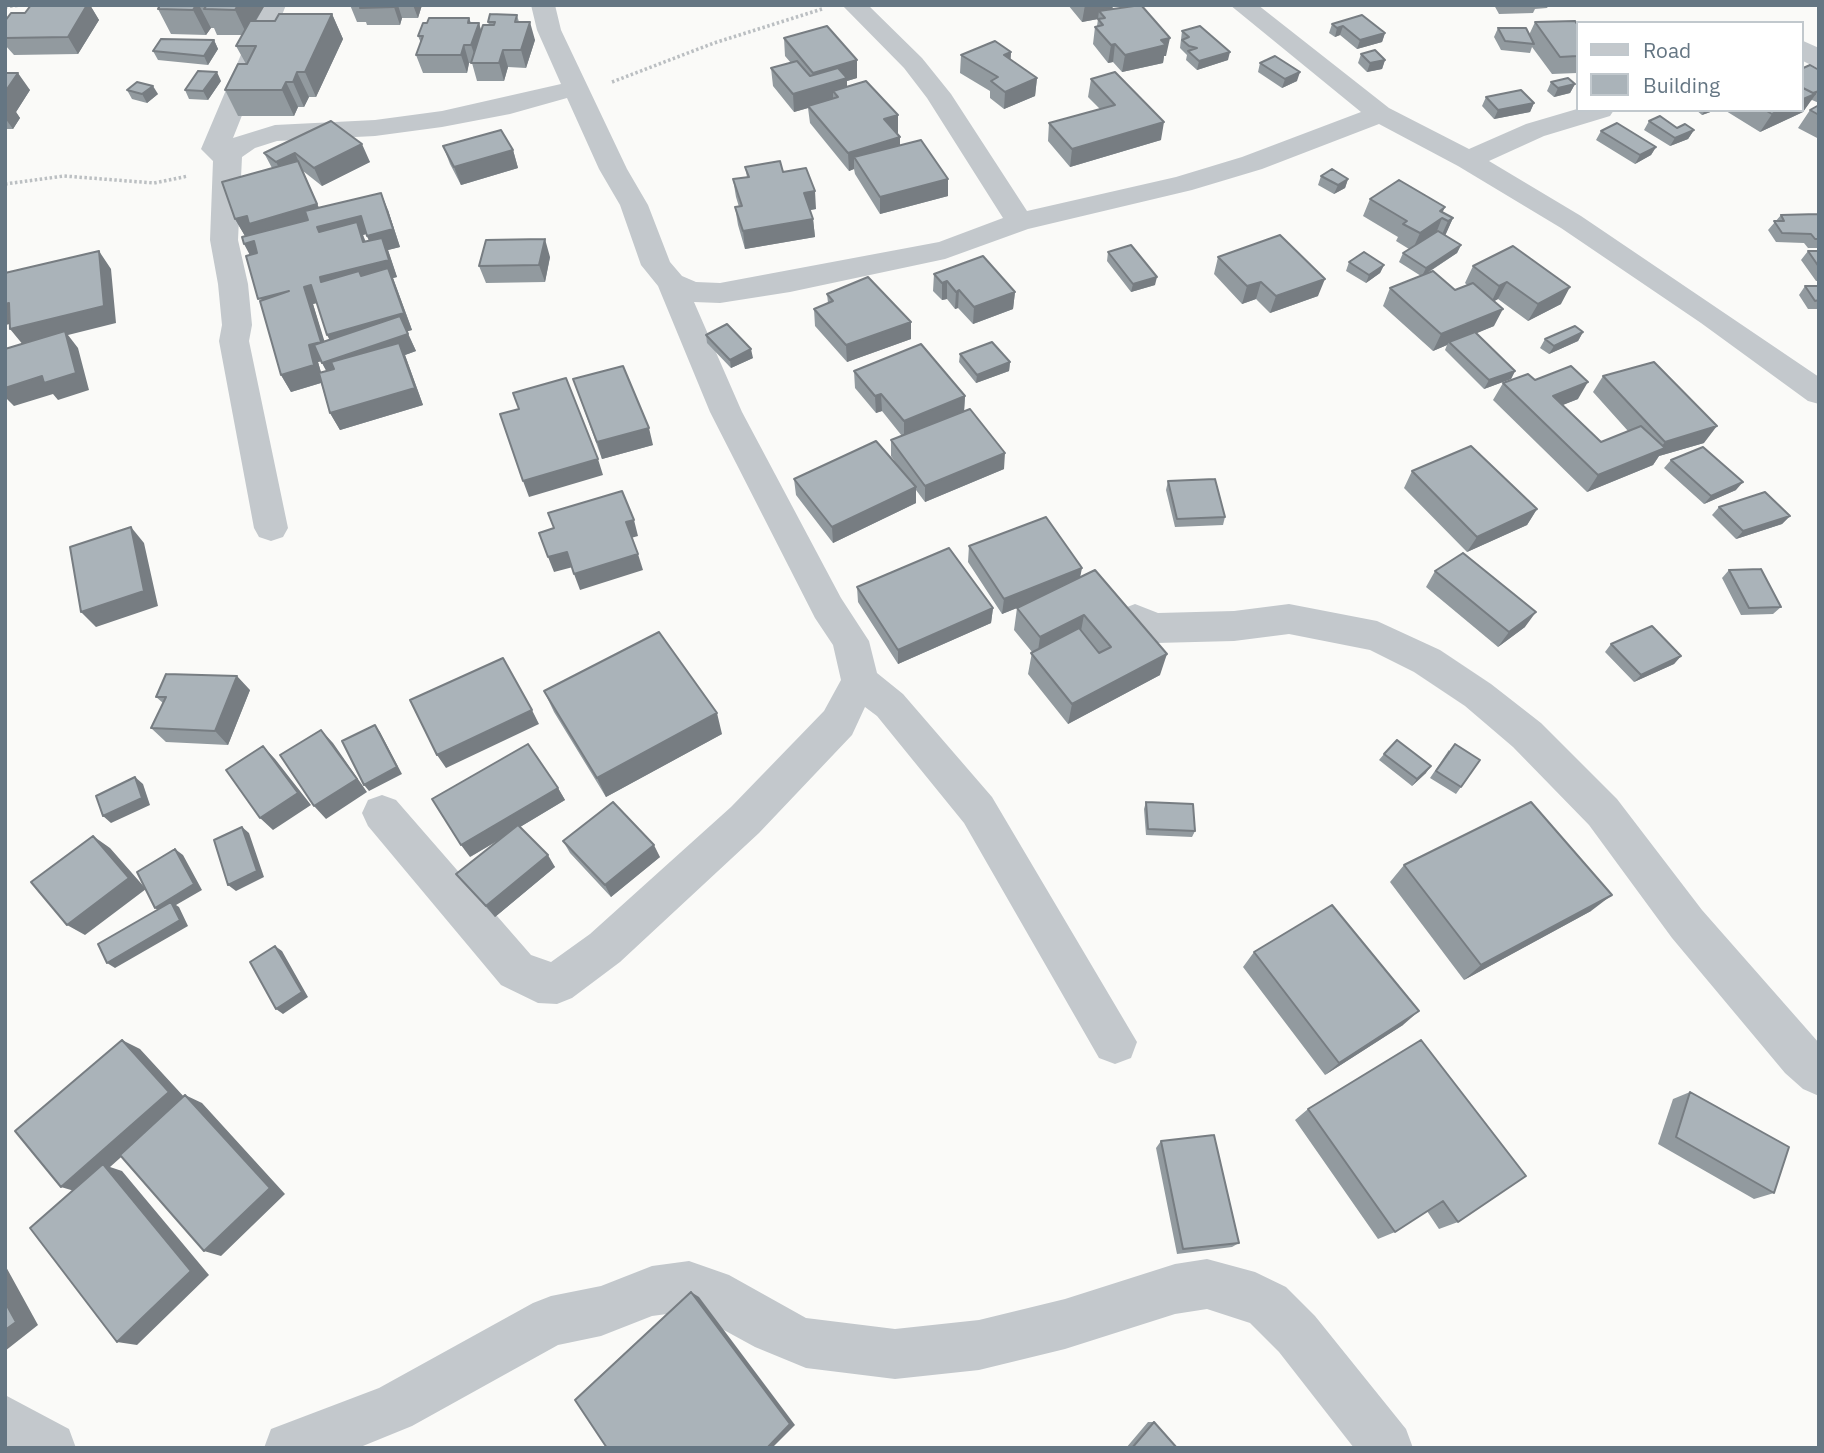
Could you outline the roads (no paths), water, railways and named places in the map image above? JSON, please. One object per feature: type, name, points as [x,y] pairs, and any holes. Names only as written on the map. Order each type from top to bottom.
[{"type":"street","points":[[227,159],[215,149],[274,5]]},
{"type":"street","points":[[543,5],[549,30],[613,169],[634,205],[656,265],[671,283],[726,412],[828,608],[852,641],[860,681],[898,713],[978,810],[1115,1042]]},
{"type":"street","points":[[855,5],[913,63],[938,94],[1020,222]]},
{"type":"street","points":[[1242,5],[1380,114],[1468,160],[1571,222],[1712,316],[1819,393]]},
{"type":"street","points":[[1803,49],[1819,61]]},
{"type":"street","points":[[271,528],[234,341],[237,325],[233,284],[224,240],[227,159],[231,152],[245,142],[275,133],[374,128],[442,119],[576,90]]},
{"type":"street","points":[[1468,160],[1524,134],[1595,112]]},
{"type":"street","points":[[671,283],[692,292],[720,293],[789,282],[945,250],[1020,222],[1182,184],[1252,163],[1380,114]]},
{"type":"street","points":[[1135,620],[1156,628],[1188,628],[1289,620],[1377,636],[1427,661],[1478,695],[1527,736],[1603,812],[1687,924],[1801,1058],[1819,1073]]},
{"type":"street","points":[[382,813],[516,970],[538,982],[557,983],[605,948],[746,820],[838,723],[860,681]]},
{"type":"street","points":[[290,1448],[394,1408],[551,1321],[601,1311],[652,1291],[689,1286],[711,1293],[748,1316],[806,1343],[852,1351],[895,1353],[979,1345],[1065,1324],[1175,1289],[1207,1284],[1255,1297],[1268,1305],[1297,1334],[1387,1448]]},
{"type":"street","points":[[5,1421],[50,1448]]}]
